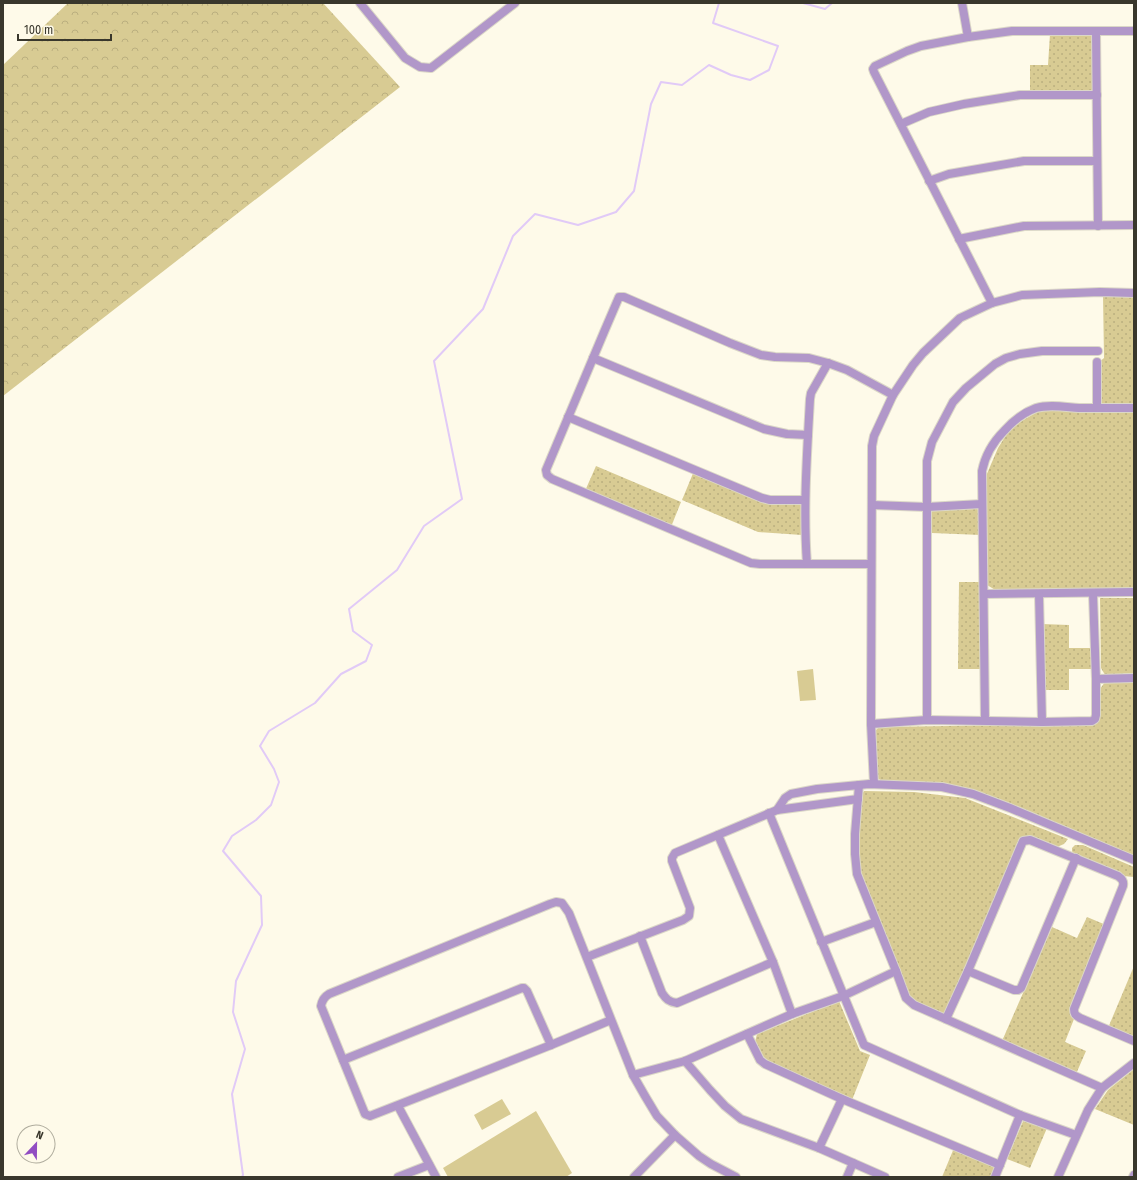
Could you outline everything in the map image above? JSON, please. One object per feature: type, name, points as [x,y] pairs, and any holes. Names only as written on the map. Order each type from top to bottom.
[{"type":"street","points":[[360,3],[406,58],[420,67],[425,68],[431,68],[515,3]]},
{"type":"street","points":[[962,3],[968,37]]},
{"type":"street","points":[[992,302],[873,69],[875,66],[921,46],[968,37],[1012,31],[1134,31]]},
{"type":"street","points":[[1096,31],[1098,226]]},
{"type":"street","points":[[901,124],[929,112],[995,98],[1020,95],[1097,95]]},
{"type":"street","points":[[930,181],[949,174],[1024,161],[1097,161]]},
{"type":"street","points":[[959,239],[1024,226],[1134,225]]},
{"type":"street","points":[[874,784],[871,724],[872,446],[874,436],[893,395],[913,365],[938,338],[960,318],[992,302],[1022,295],[1100,292],[1134,293]]},
{"type":"street","points":[[871,564],[751,563],[548,477],[546,467],[618,298],[621,297],[730,343],[761,354],[775,357],[809,358],[828,363],[847,370],[893,395]]},
{"type":"street","points":[[927,720],[927,460],[932,442],[953,402],[966,388],[995,364],[1006,358],[1020,354],[1042,351],[1098,350]]},
{"type":"street","points":[[593,358],[764,429],[787,434],[808,435]]},
{"type":"street","points":[[1097,362],[1097,408]]},
{"type":"street","points":[[807,564],[805,539],[805,500],[811,396],[828,363]]},
{"type":"street","points":[[985,720],[982,504],[983,462],[1000,435],[1017,417],[1037,408],[1134,408]]},
{"type":"street","points":[[568,417],[762,498],[770,500],[805,500]]},
{"type":"street","points":[[872,505],[927,507],[982,504]]},
{"type":"street","points":[[984,594],[1093,594],[1134,592]]},
{"type":"street","points":[[1039,594],[1042,722]]},
{"type":"street","points":[[871,724],[927,720],[1042,722],[1092,721],[1096,715],[1093,594]]},
{"type":"street","points":[[1096,679],[1134,678]]},
{"type":"street","points":[[773,812],[785,798],[791,794],[817,789],[874,784],[942,787],[973,794],[1010,808],[1134,860]]},
{"type":"street","points":[[859,785],[855,834],[857,874],[906,998],[909,1002],[1102,1088]]},
{"type":"street","points":[[587,957],[683,920],[688,916],[690,908],[672,861],[673,855],[677,852],[773,812],[858,799]]},
{"type":"street","points":[[773,812],[821,942],[864,1045],[1020,1114],[1076,1135]]},
{"type":"street","points":[[718,835],[773,962],[792,1014]]},
{"type":"street","points":[[946,1019],[1023,841],[1030,840],[1118,876],[1124,882],[1074,1009],[1074,1013],[1080,1018],[1134,1041]]},
{"type":"street","points":[[968,971],[1014,990],[1021,988],[1076,858]]},
{"type":"street","points":[[611,1020],[373,1116],[366,1115],[321,1006],[323,999],[329,994],[556,902],[562,903],[566,908],[587,957],[633,1075],[657,1116],[675,1135],[699,1156],[736,1177]]},
{"type":"street","points":[[821,942],[876,922]]},
{"type":"street","points":[[640,936],[662,993],[671,1002],[677,1003],[773,962]]},
{"type":"street","points":[[633,1075],[685,1061],[792,1014],[843,996],[896,971]]},
{"type":"street","points":[[343,1060],[522,988],[527,991],[551,1045]]},
{"type":"street","points":[[746,1034],[762,1063],[842,1099],[1000,1165]]},
{"type":"street","points":[[685,1061],[710,1090],[741,1119],[820,1148],[885,1177]]},
{"type":"street","points":[[1058,1177],[1088,1110],[1102,1088],[1134,1063]]},
{"type":"street","points":[[820,1148],[842,1099]]},
{"type":"street","points":[[398,1106],[436,1177]]},
{"type":"street","points":[[994,1177],[1020,1114]]},
{"type":"street","points":[[634,1177],[675,1135]]},
{"type":"street","points":[[847,1177],[853,1163]]},
{"type":"street","points":[[398,1177],[429,1165]]},
{"type":"green space","points":[[68,3],[323,3],[400,87],[3,396],[3,65]]},
{"type":"green space","points":[[1050,34],[1094,35],[1095,89],[1090,94],[1030,94],[1030,65],[1048,65]]},
{"type":"green space","points":[[1103,295],[1134,296],[1134,406],[1107,406],[1098,398],[1098,363],[1104,358]]},
{"type":"green space","points":[[1052,409],[1134,410],[1134,589],[997,591],[987,585],[986,476],[998,448],[1008,432],[1020,422],[1037,412]]},
{"type":"green space","points":[[596,466],[681,502],[671,527],[585,491]]},
{"type":"green space","points":[[694,471],[753,497],[803,501],[802,535],[758,532],[682,500]]},
{"type":"green space","points":[[976,508],[980,511],[981,535],[932,533],[931,511],[935,509]]},
{"type":"green space","points":[[959,582],[981,582],[981,669],[958,669]]},
{"type":"green space","points":[[1100,598],[1134,598],[1134,673],[1105,675],[1101,668]]},
{"type":"green space","points":[[1042,624],[1069,625],[1069,648],[1093,648],[1093,669],[1069,669],[1069,690],[1043,690]]},
{"type":"green space","points":[[813,669],[816,700],[800,701],[797,671]]},
{"type":"green space","points":[[1134,681],[1134,857],[974,792],[882,781],[877,778],[875,731],[879,727],[1094,724],[1100,718],[1100,689],[1105,682]]},
{"type":"green space","points":[[864,791],[914,792],[965,798],[1068,839],[1064,844],[1057,847],[1026,838],[945,1018],[907,997],[859,874],[857,855],[859,799]]},
{"type":"green space","points":[[1075,845],[1083,845],[1134,867],[1134,877],[1123,876],[1074,855],[1072,848]]},
{"type":"green space","points":[[1087,917],[1106,925],[1071,1009],[1074,1019],[1065,1042],[1086,1051],[1076,1074],[1002,1041],[1052,927],[1077,938]]},
{"type":"green space","points":[[1134,966],[1134,1039],[1108,1028]]},
{"type":"green space","points":[[839,1001],[860,1051],[870,1055],[852,1100],[764,1061],[755,1042],[757,1034]]},
{"type":"green space","points":[[1134,1069],[1134,1125],[1095,1109],[1108,1090]]},
{"type":"green space","points":[[502,1099],[511,1114],[482,1130],[474,1115]]},
{"type":"green space","points":[[536,1111],[572,1173],[566,1177],[448,1177],[443,1168]]},
{"type":"green space","points":[[1024,1119],[1047,1128],[1030,1168],[1007,1159]]},
{"type":"green space","points":[[954,1148],[997,1166],[992,1177],[942,1177]]},
{"type":"waterway","points":[[242,1177],[243,1175],[232,1094],[245,1049],[233,1012],[236,981],[262,925],[261,896],[223,851],[232,836],[256,820],[271,805],[279,782],[274,769],[260,746],[269,731],[315,703],[341,674],[366,661],[372,645],[353,631],[349,609],[397,570],[424,526],[462,499],[434,361],[483,309],[513,236],[535,214],[578,225],[616,212],[634,191],[651,104],[661,82],[682,85],[709,65],[731,75],[750,80],[769,70],[778,46],[713,23],[719,3]]},
{"type":"waterway","points":[[803,3],[825,9],[832,3]]}]
